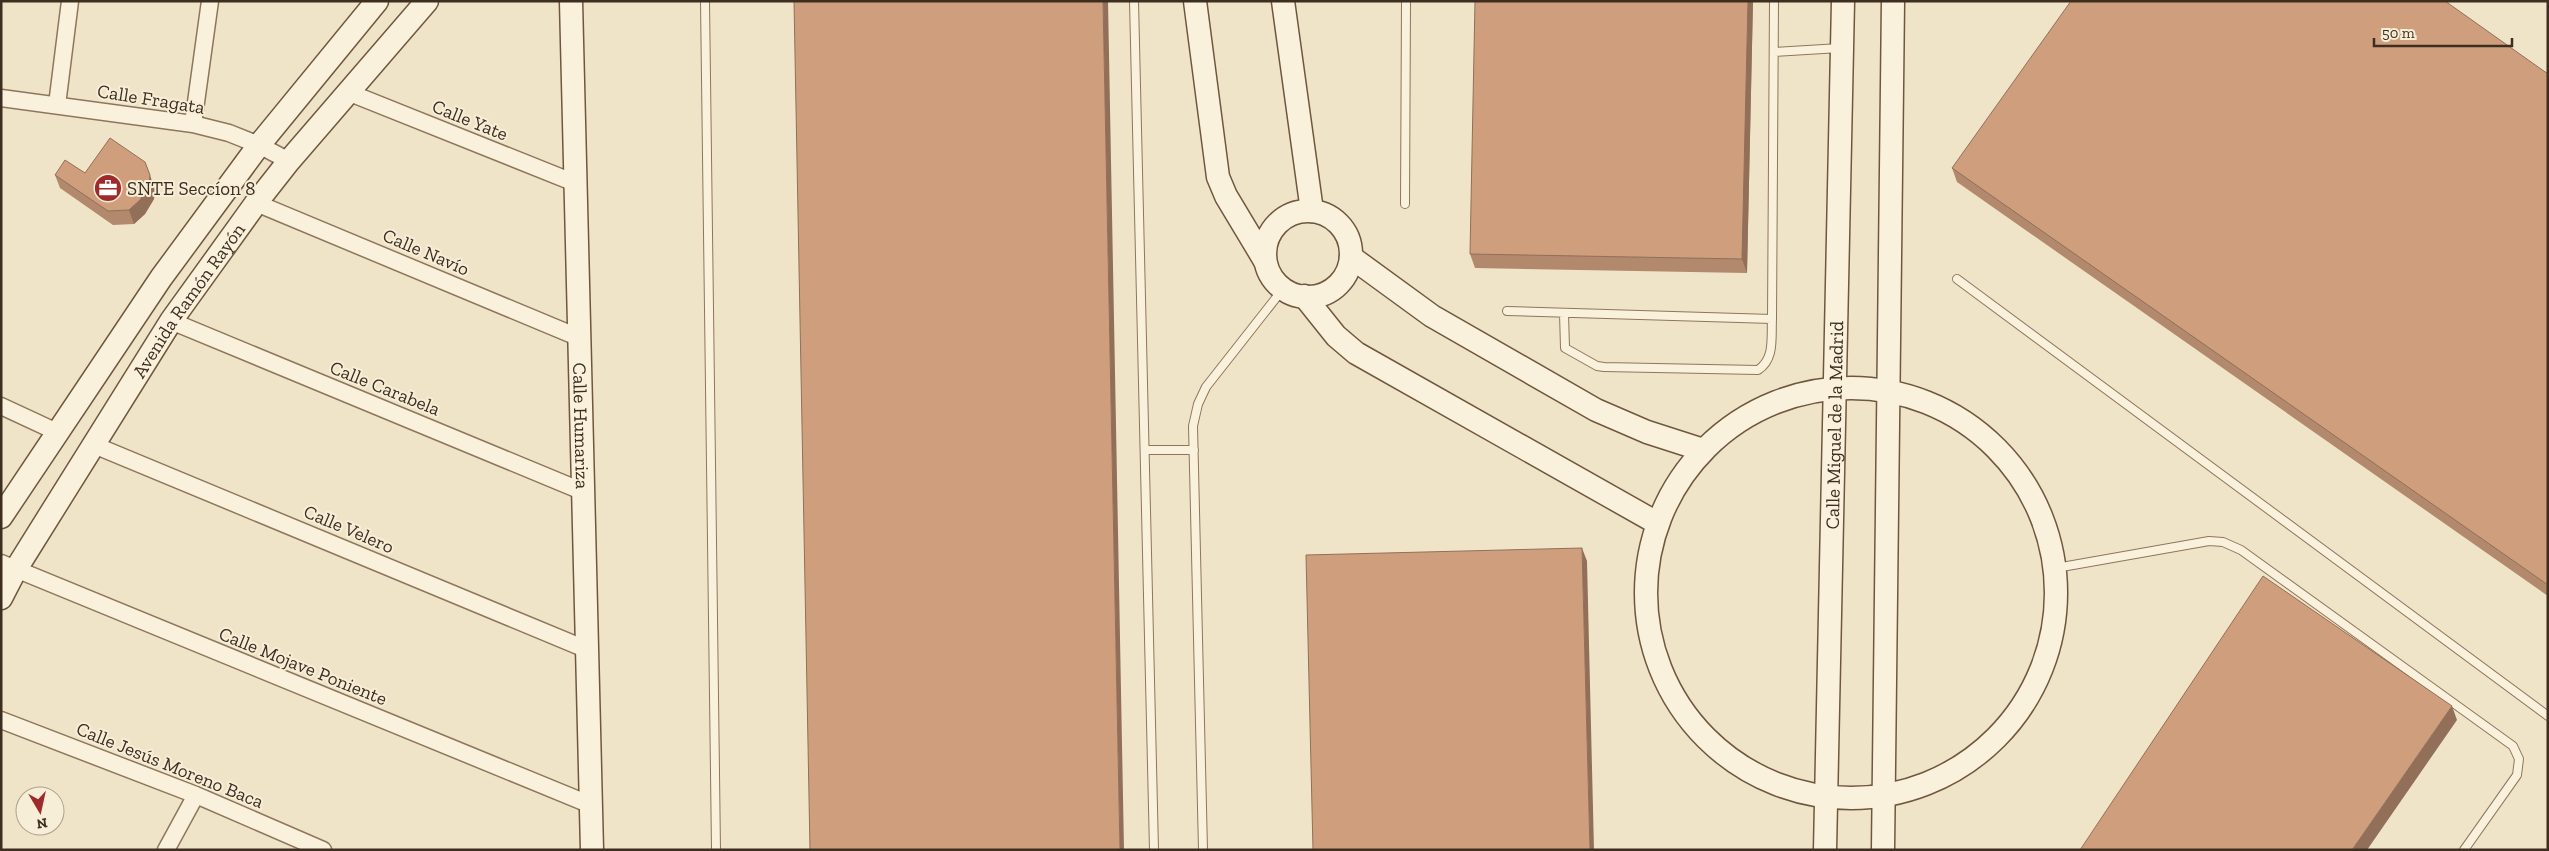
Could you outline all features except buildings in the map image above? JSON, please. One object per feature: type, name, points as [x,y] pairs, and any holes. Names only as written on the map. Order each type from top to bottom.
[{"type":"main road","name":"Avenida Ramón Rayón","points":[[1,517],[161,278],[259,145],[377,1]]},
{"type":"main road","name":"Avenida Ramón Rayón","points":[[1,598],[9,566],[94,445],[171,321],[256,203],[289,161],[350,93],[427,1]]},
{"type":"main road","name":"Calle Humariza","points":[[571,1],[592,850]]},
{"type":"main road","points":[[1195,1],[1218,176],[1226,196],[1275,281],[1283,289],[1304,296],[1315,296],[1336,287],[1349,268],[1351,257],[1347,235],[1341,226],[1328,216],[1312,211],[1300,211],[1280,221],[1267,239],[1265,261]]},
{"type":"main road","points":[[1283,1],[1312,211]]},
{"type":"main road","name":"Calle Miguel de la Madrid","points":[[1825,850],[1843,1]]},
{"type":"main road","points":[[1883,850],[1893,1]]},
{"type":"main road","points":[[1351,257],[1432,316],[1596,410],[1647,432],[1703,450]]},
{"type":"main road","points":[[1304,296],[1336,336],[1356,353],[1657,523]]},
{"type":"main road","points":[[1836,388],[1887,391],[1937,406],[1982,434],[2018,472],[2043,518],[2056,568],[2056,620],[2042,671],[2016,717],[1980,754],[1935,782],[1885,796],[1856,799],[1826,798],[1766,781],[1713,747],[1673,699],[1650,641],[1645,579],[1657,523],[1678,482],[1703,450],[1742,419],[1787,398],[1836,388]]},
{"type":"street","points":[[57,105],[70,1]]},
{"type":"street","points":[[193,124],[210,1]]},
{"type":"street","name":"Calle Yate","points":[[350,93],[576,183]]},
{"type":"street","name":"Calle Fragata","points":[[1,98],[193,124],[229,132],[289,161]]},
{"type":"street","name":"Calle Navío","points":[[256,203],[580,338]]},
{"type":"street","name":"Calle Carabela","points":[[171,321],[584,492]]},
{"type":"street","points":[[1,406],[57,432]]},
{"type":"street","name":"Calle Velero","points":[[94,445],[588,650]]},
{"type":"street","name":"Calle Mojave Poniente","points":[[9,566],[590,805]]},
{"type":"street","name":"Calle Jesús Moreno Baca","points":[[1,720],[196,795],[323,850]]},
{"type":"street","points":[[166,850],[196,795]]},
{"type":"lane","points":[[705,1],[716,850]]},
{"type":"lane","points":[[1134,1],[1154,850]]},
{"type":"lane","points":[[1405,204],[1406,1]]},
{"type":"lane","points":[[1564,313],[1565,348],[1597,366],[1758,370],[1766,365],[1770,357],[1772,319],[1774,1]]},
{"type":"lane","points":[[1774,52],[1842,48]]},
{"type":"lane","points":[[1957,279],[2548,716]]},
{"type":"lane","points":[[1203,850],[1193,426],[1198,404],[1206,386],[1283,289]]},
{"type":"lane","points":[[1507,311],[1772,319]]},
{"type":"lane","points":[[1144,450],[1194,450]]},
{"type":"lane","points":[[2056,568],[2208,541],[2223,542],[2241,550],[2513,746],[2519,760],[2517,774],[2464,850]]},
{"type":"place","name":"SNTE Seccíon 8","points":[[108,188]]}]
